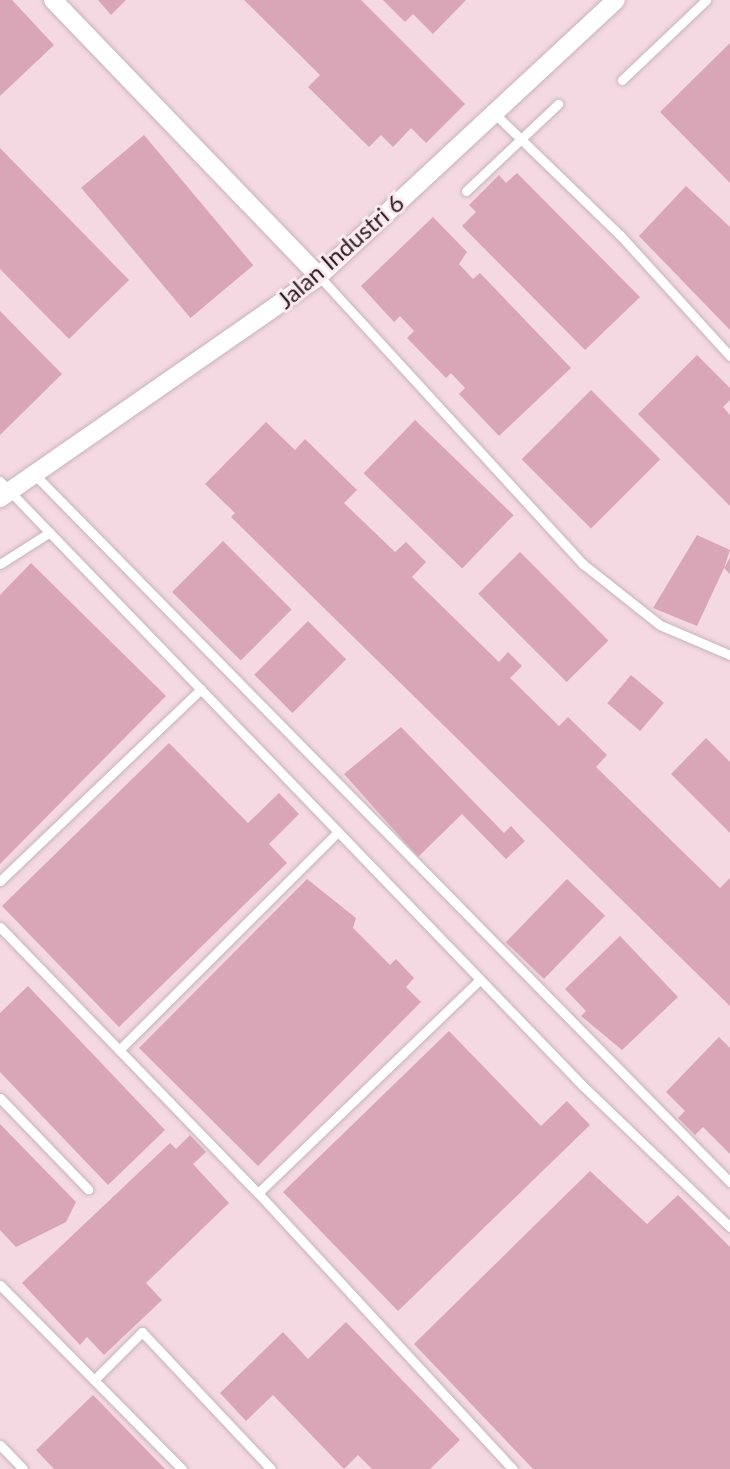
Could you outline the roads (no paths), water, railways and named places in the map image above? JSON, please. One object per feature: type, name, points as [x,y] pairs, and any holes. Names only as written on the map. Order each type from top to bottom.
[{"type":"street","points":[[53,0],[319,276]]},
{"type":"street","name":"Jalan Industri 6","points":[[4,490],[37,477],[319,276],[616,0]]},
{"type":"lane","points":[[622,80],[706,0]]},
{"type":"lane","points":[[466,191],[558,104]]},
{"type":"lane","points":[[494,113],[621,236],[730,356]]},
{"type":"lane","points":[[319,276],[583,564],[660,625],[730,655]]},
{"type":"lane","points":[[37,477],[730,1182]]},
{"type":"lane","points":[[4,490],[50,532],[480,979],[730,1227]]},
{"type":"lane","points":[[0,564],[50,532]]},
{"type":"lane","points":[[0,881],[201,689]]},
{"type":"lane","points":[[119,1050],[338,832]]},
{"type":"lane","points":[[0,927],[258,1193],[513,1469]]},
{"type":"lane","points":[[258,1193],[480,979]]},
{"type":"lane","points":[[0,1098],[88,1189]]},
{"type":"lane","points":[[0,1285],[182,1469]]},
{"type":"lane","points":[[94,1380],[142,1332],[271,1469]]},
{"type":"lane","points":[[0,1445],[23,1469]]}]
